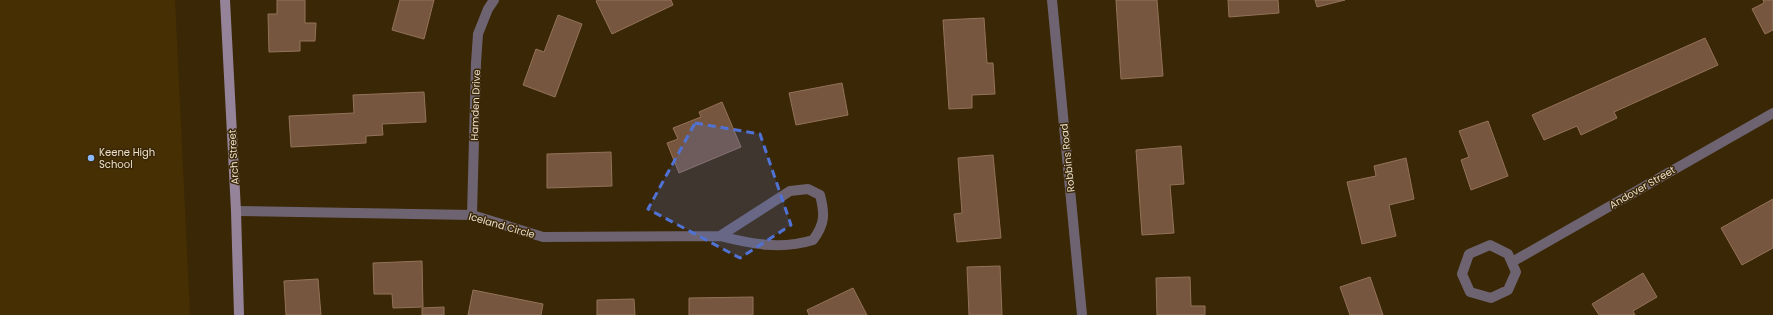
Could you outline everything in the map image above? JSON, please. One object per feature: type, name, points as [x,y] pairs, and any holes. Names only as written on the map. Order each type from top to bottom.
[{"type":"street","name":"Arch Street","points":[[225,0],[236,211],[238,315]]},
{"type":"street","name":"Hamden Drive","points":[[472,215],[478,34],[488,9],[494,0]]},
{"type":"street","name":"Robbins Road","points":[[1052,0],[1082,315]]},
{"type":"street","name":"Andover Street","points":[[1512,262],[1773,113]]},
{"type":"street","name":"Iceland Circle","points":[[236,211],[472,215],[543,236],[720,236],[750,244],[776,246],[813,240],[822,228],[824,209],[820,195],[808,189],[790,191],[720,236]]},
{"type":"street","points":[[1490,245],[1508,254],[1512,262],[1516,272],[1508,290],[1491,298],[1470,292],[1462,274],[1469,254],[1490,245]]},
{"type":"highlighted area","points":[[695,123],[760,134],[791,225],[740,258],[648,209]]},
{"type":"shaded area","name":"Keene High School","points":[[0,0],[175,0],[190,315],[0,315]]},
{"type":"building","points":[[277,0],[305,0],[305,23],[316,23],[315,41],[300,41],[300,51],[269,52],[268,14],[277,14]]},
{"type":"building","points":[[400,0],[434,0],[424,39],[392,30]]},
{"type":"building","points":[[671,0],[673,5],[612,34],[596,1]]},
{"type":"building","points":[[1116,0],[1157,0],[1163,76],[1121,79]]},
{"type":"building","points":[[1228,0],[1278,0],[1279,13],[1229,17]]},
{"type":"building","points":[[1315,0],[1345,0],[1317,7]]},
{"type":"building","points":[[1763,0],[1773,0],[1773,30],[1765,34],[1752,9],[1764,3]]},
{"type":"building","points":[[558,15],[582,24],[555,97],[523,85],[536,49],[544,52]]},
{"type":"building","points":[[984,18],[987,63],[993,63],[995,94],[972,95],[972,108],[949,109],[943,20]]},
{"type":"building","points":[[1705,38],[1718,65],[1614,112],[1617,118],[1581,135],[1577,126],[1544,140],[1532,115]]},
{"type":"building","points":[[842,83],[848,115],[796,125],[789,93]]},
{"type":"building","points":[[424,92],[426,122],[382,124],[383,135],[366,136],[366,143],[291,147],[289,116],[354,113],[353,95]]},
{"type":"building","points":[[722,102],[741,147],[679,173],[667,143],[678,139],[673,128],[701,117],[699,112]]},
{"type":"building","points":[[1488,121],[1508,176],[1471,190],[1461,160],[1469,157],[1459,131]]},
{"type":"building","points":[[1181,146],[1184,184],[1170,185],[1174,233],[1142,235],[1136,150]]},
{"type":"building","points":[[611,152],[612,186],[547,188],[547,154]]},
{"type":"building","points":[[993,155],[1001,238],[957,242],[954,214],[962,213],[958,158]]},
{"type":"building","points":[[1406,158],[1414,199],[1389,205],[1396,236],[1362,244],[1347,182],[1376,176],[1374,166]]},
{"type":"building","points":[[1773,199],[1773,248],[1742,265],[1721,228]]},
{"type":"building","points":[[422,261],[423,307],[393,308],[392,294],[374,294],[373,263]]},
{"type":"building","points":[[1000,266],[1002,315],[969,315],[967,267]]},
{"type":"building","points":[[1643,273],[1657,297],[1633,311],[1635,315],[1599,315],[1592,304]]},
{"type":"building","points":[[1190,277],[1191,306],[1205,306],[1205,315],[1157,315],[1156,278]]},
{"type":"building","points":[[1370,277],[1383,315],[1350,315],[1340,287]]},
{"type":"building","points":[[318,279],[321,315],[286,315],[284,281]]},
{"type":"building","points":[[853,288],[867,315],[809,315],[807,310]]},
{"type":"building","points":[[473,290],[543,304],[541,315],[468,315]]},
{"type":"building","points":[[753,297],[753,315],[689,315],[689,298]]},
{"type":"building","points":[[634,299],[635,315],[597,315],[597,300]]},
{"type":"building","points":[[444,307],[444,315],[422,315],[422,308]]},
{"type":"place","name":"Keene High School","points":[[91,158]]}]
